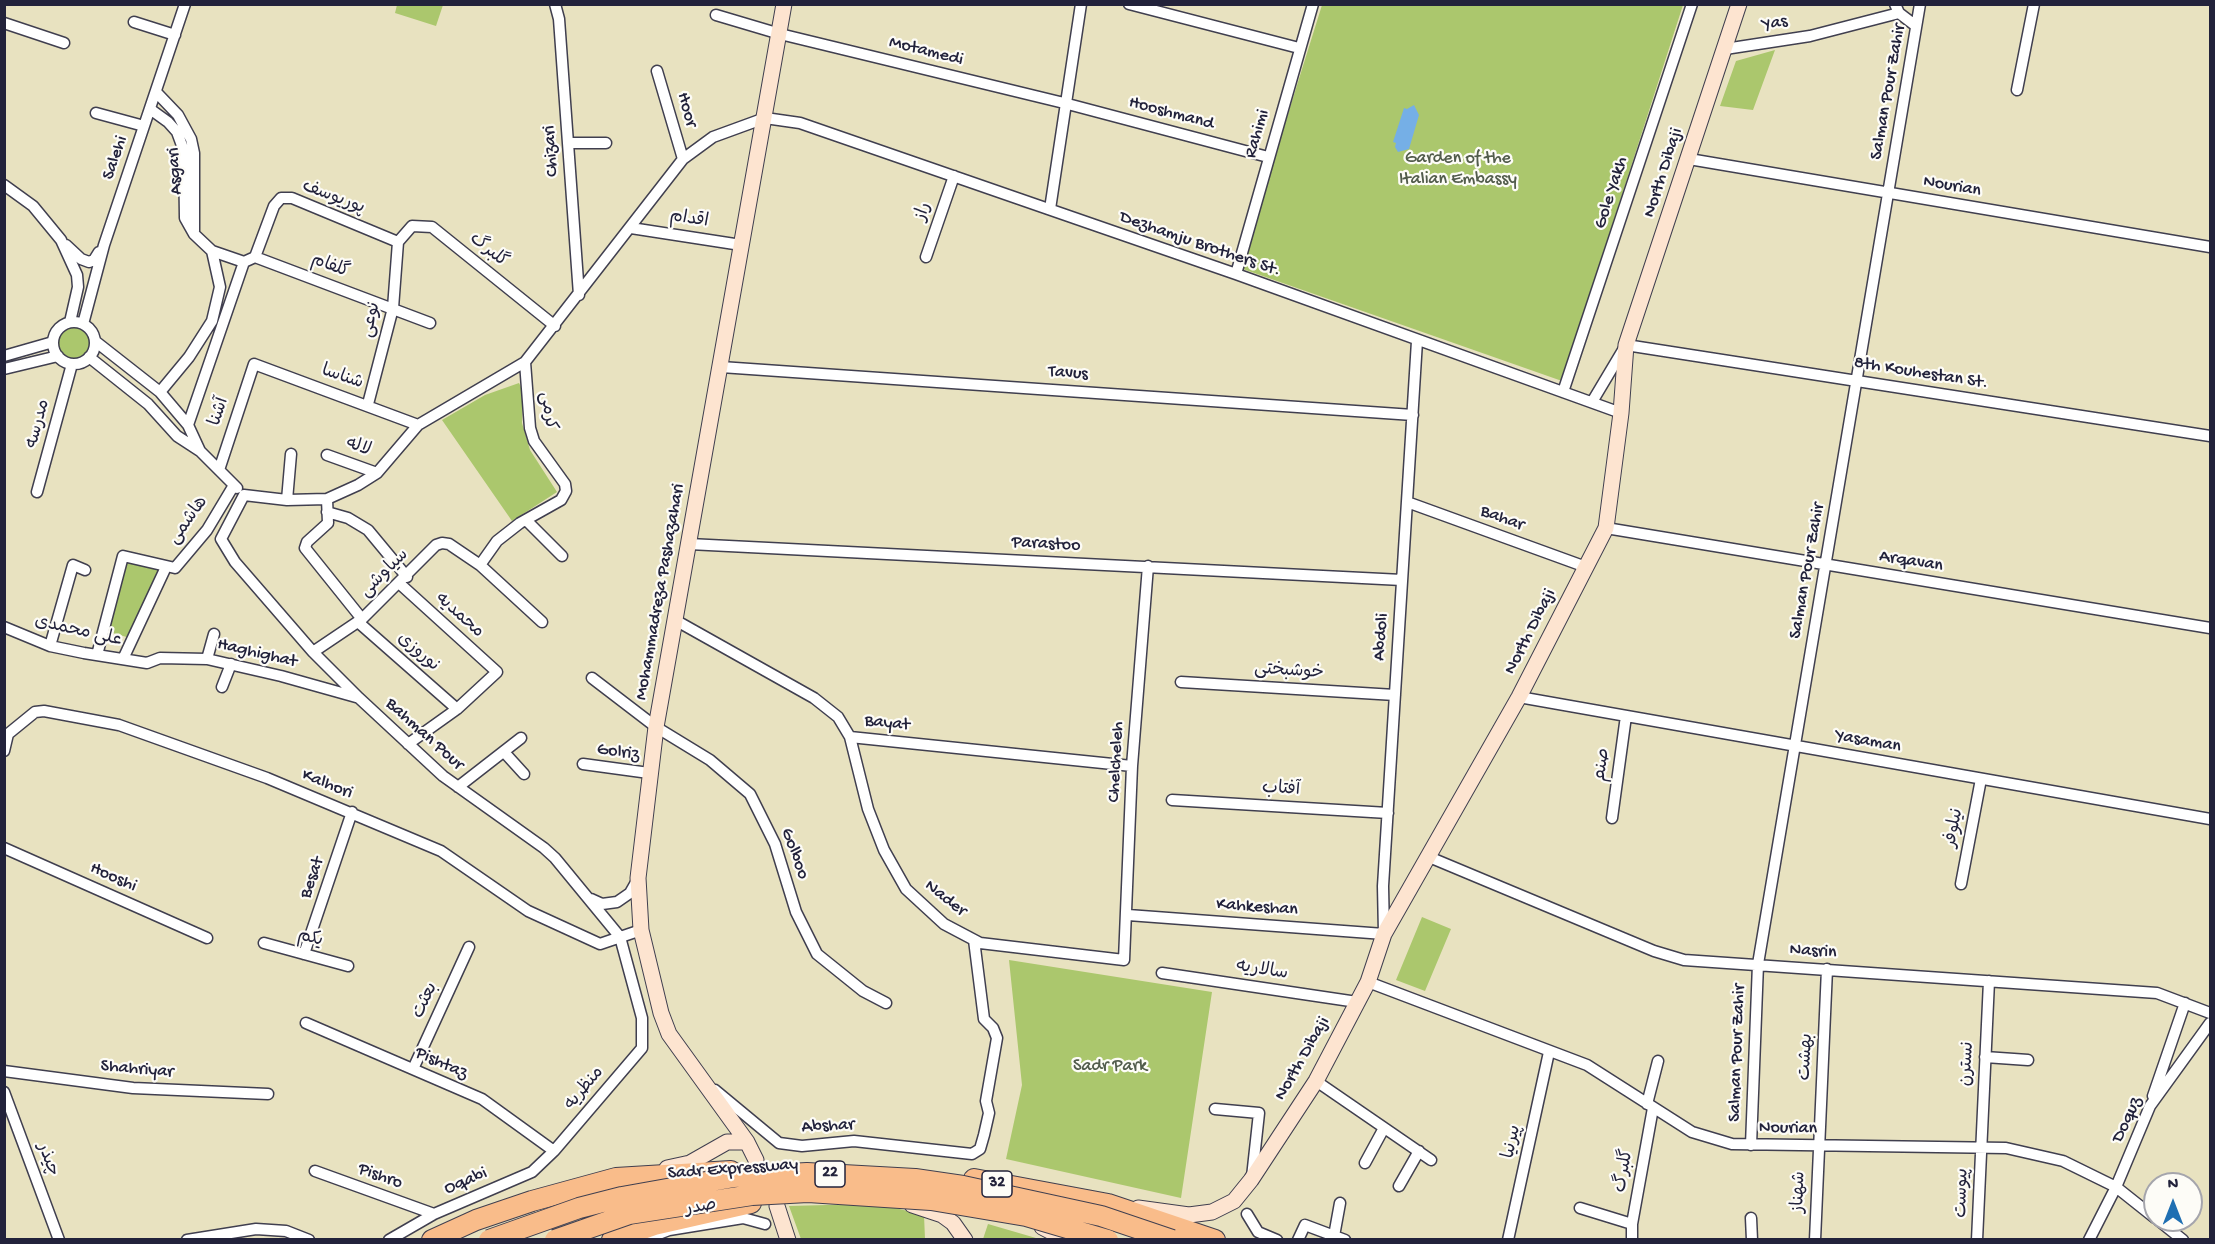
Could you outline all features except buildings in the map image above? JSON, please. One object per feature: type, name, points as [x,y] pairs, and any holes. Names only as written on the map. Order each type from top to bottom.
[{"type":"highway","name":"Sadr Expressway","points":[[432,1239],[476,1220],[532,1201],[616,1178],[757,1166],[853,1166],[935,1172],[1108,1204],[1215,1239]]},
{"type":"highway","name":"22","points":[[489,1239],[579,1208],[622,1197],[734,1177],[807,1173],[915,1179],[963,1186],[1101,1216],[1172,1239]]},
{"type":"highway","name":"22","points":[[555,1239],[629,1215],[752,1195],[808,1192],[931,1200],[1026,1216],[1108,1239]]},
{"type":"highway","name":"Sadr Expressway","points":[[566,1239],[631,1221],[756,1202],[844,1196],[933,1204],[1025,1220],[1096,1239]]},
{"type":"highway","points":[[612,1239],[648,1232],[756,1202]]},
{"type":"main road","name":"Mohammadreza Pashazahari","points":[[757,1166],[747,1142],[669,1034],[661,1013],[641,930],[638,878],[656,727],[784,4]]},
{"type":"main road","name":"North Dibaji","points":[[1108,1204],[1189,1215],[1212,1212],[1234,1201],[1251,1180],[1316,1082],[1368,981],[1384,934],[1519,697],[1606,528],[1621,413],[1626,345],[1739,4]]},
{"type":"main road","points":[[616,1178],[690,1163],[727,1142],[747,1142]]},
{"type":"main road","points":[[886,1199],[942,1215],[965,1239]]},
{"type":"main road","points":[[781,1202],[788,1239]]},
{"type":"main road","points":[[1025,1220],[1067,1239]]},
{"type":"street","name":"Salehi","points":[[83,324],[104,245],[185,4]]},
{"type":"street","name":"Chizari","points":[[555,4],[559,19],[579,295]]},
{"type":"street","points":[[1050,209],[1080,4]]},
{"type":"street","points":[[1129,4],[1299,48]]},
{"type":"street","name":"Rahimi","points":[[1236,274],[1313,4]]},
{"type":"street","name":"Gole Yakh","points":[[1563,392],[1692,4]]},
{"type":"street","name":"Salman Pour Zahir","points":[[1751,1145],[1758,964],[1920,4]]},
{"type":"street","points":[[2018,90],[2034,4]]},
{"type":"street","name":"Yas","points":[[1725,49],[1810,36],[1897,9],[1916,26]]},
{"type":"street","name":"Motamedi","points":[[716,15],[780,34],[1064,103]]},
{"type":"street","points":[[134,22],[175,35]]},
{"type":"street","points":[[4,23],[64,43]]},
{"type":"street","name":"Hoor","points":[[657,71],[682,159]]},
{"type":"street","name":"Asgari","points":[[156,92],[178,115],[191,139],[194,153],[194,234]]},
{"type":"street","name":"Hooshmand","points":[[1064,103],[1269,157]]},
{"type":"street","points":[[150,109],[177,132],[184,151],[185,218],[194,234],[212,252],[244,262]]},
{"type":"street","points":[[96,113],[144,126]]},
{"type":"street","points":[[89,357],[148,404],[177,436],[200,451],[244,495],[287,500],[327,499],[358,485],[377,473],[418,425],[525,362],[631,228],[682,159],[713,137],[765,118]]},
{"type":"street","name":"Dezhamju Brothers St.","points":[[765,118],[800,123],[1050,209],[1621,413]]},
{"type":"street","points":[[568,143],[606,143]]},
{"type":"street","name":"Nourian","points":[[1689,159],[2211,247]]},
{"type":"street","name":"راز","points":[[926,258],[954,177]]},
{"type":"street","points":[[4,185],[33,206],[61,240],[81,259],[89,262],[94,260],[104,245]]},
{"type":"street","name":"پوریوسف","points":[[255,256],[274,206],[281,198],[292,198],[398,242]]},
{"type":"street","name":"گلبرگ","points":[[398,242],[412,226],[432,226],[555,326]]},
{"type":"street","name":"اقدام","points":[[631,228],[741,245]]},
{"type":"street","points":[[61,240],[77,281],[70,322]]},
{"type":"street","name":"نوعی","points":[[368,404],[393,308],[398,242]]},
{"type":"street","points":[[160,392],[189,357],[212,321],[220,287],[212,252]]},
{"type":"street","points":[[188,425],[244,262],[255,256]]},
{"type":"street","name":"گلفام","points":[[255,256],[430,323]]},
{"type":"street","points":[[95,341],[89,357],[72,364],[58,356],[53,342],[58,329],[70,322],[83,324],[91,331],[95,341],[160,392],[188,425],[200,451]]},
{"type":"street","name":"Abdoli","points":[[1384,934],[1383,886],[1417,341]]},
{"type":"street","points":[[4,356],[53,342]]},
{"type":"street","points":[[1592,402],[1626,345]]},
{"type":"street","name":"8th Kouhestan St.","points":[[1626,345],[2211,436]]},
{"type":"street","points":[[4,369],[58,356]]},
{"type":"street","name":"کرمی","points":[[525,362],[530,428],[534,441],[565,484],[566,491],[561,500],[526,520]]},
{"type":"street","name":"مدرسه","points":[[37,492],[72,364]]},
{"type":"street","name":"شناسا","points":[[254,364],[368,404],[418,425]]},
{"type":"street","name":"آشنا","points":[[219,470],[254,364]]},
{"type":"street","name":"Tavus","points":[[721,367],[1413,415]]},
{"type":"street","points":[[287,500],[291,454]]},
{"type":"street","name":"لاله","points":[[327,455],[377,473]]},
{"type":"street","name":"هاشمی","points":[[97,655],[123,556],[175,568],[207,530],[234,485]]},
{"type":"street","name":"هاشمی","points":[[221,539],[244,495]]},
{"type":"street","name":"نوروزی","points":[[327,499],[328,523],[307,542],[306,548],[360,621],[458,709]]},
{"type":"street","name":"Bahar","points":[[1407,502],[1586,567]]},
{"type":"street","name":"محمدیه","points":[[327,512],[348,518],[368,530],[404,580],[497,672],[458,709]]},
{"type":"street","points":[[542,622],[480,565],[497,542],[526,520],[562,556]]},
{"type":"street","name":"Arqavan","points":[[1606,528],[2211,628]]},
{"type":"street","points":[[207,530],[207,536],[221,539]]},
{"type":"street","name":"Bahman Pour","points":[[221,539],[235,562],[313,652],[359,698],[458,787],[544,848],[620,937]]},
{"type":"street","name":"سیاوشی","points":[[313,652],[360,621],[404,580],[436,545],[449,544],[480,565]]},
{"type":"street","name":"Parastoo","points":[[689,544],[1402,580]]},
{"type":"street","points":[[50,646],[74,565],[85,570]]},
{"type":"street","name":"Chelcheleh","points":[[1124,960],[1128,915],[1132,766],[1148,566]]},
{"type":"street","name":"هاشمی","points":[[123,659],[166,567]]},
{"type":"street","name":"Bayat","points":[[675,620],[814,699],[838,717],[850,736],[1132,766]]},
{"type":"street","name":"علی محمدی","points":[[4,627],[50,646],[147,663]]},
{"type":"street","points":[[207,659],[214,634]]},
{"type":"street","name":"Haghighat","points":[[147,663],[160,658],[207,659],[359,698]]},
{"type":"street","points":[[222,687],[231,664]]},
{"type":"street","name":"Golboo","points":[[592,678],[656,727],[710,760],[750,794],[776,844],[796,912],[817,954],[863,991],[886,1003]]},
{"type":"street","name":"خوشبختی","points":[[1181,682],[1395,695]]},
{"type":"street","name":"Yasaman","points":[[1519,697],[2211,819]]},
{"type":"street","points":[[408,744],[458,709]]},
{"type":"street","name":"Kalhori","points":[[6,734],[35,712],[69,714],[111,723],[267,778],[441,851],[528,910],[600,944],[641,930]]},
{"type":"street","name":"صنم","points":[[1612,818],[1626,716]]},
{"type":"street","points":[[4,751],[6,734]]},
{"type":"street","name":"Nader","points":[[850,736],[868,809],[884,850],[906,889],[944,924],[980,943],[1124,960]]},
{"type":"street","points":[[458,787],[521,738]]},
{"type":"street","points":[[504,752],[524,774]]},
{"type":"street","name":"Golriz","points":[[583,764],[649,774]]},
{"type":"street","name":"نیلوفر","points":[[1961,884],[1981,778]]},
{"type":"street","name":"آفتاب","points":[[1172,800],[1388,813]]},
{"type":"street","name":"Besat","points":[[304,954],[352,812]]},
{"type":"street","name":"Hooshi","points":[[4,848],[207,938]]},
{"type":"street","name":"Nasrin","points":[[1428,857],[1654,951],[1684,960],[2157,993],[2211,1012]]},
{"type":"street","points":[[587,898],[602,904],[617,902],[630,893],[638,878]]},
{"type":"street","points":[[1383,886],[1392,898],[1406,897]]},
{"type":"street","name":"Kahkeshan","points":[[1128,915],[1384,934]]},
{"type":"street","name":"منظریه","points":[[554,1151],[642,1048],[642,1018],[620,937]]},
{"type":"street","name":"Abshar","points":[[705,1083],[779,1143],[802,1146],[854,1141],[972,1154],[980,1149],[989,1113],[986,1101],[997,1038],[993,1028],[984,1019],[974,940]]},
{"type":"street","name":"یکم","points":[[264,943],[348,966]]},
{"type":"street","name":"بعثت","points":[[413,1069],[470,946]]},
{"type":"street","name":"بهشت","points":[[1819,1146],[1827,969]]},
{"type":"street","name":"سالاریه","points":[[1162,973],[1357,1002]]},
{"type":"street","name":"Nourian","points":[[1368,981],[1587,1065],[1692,1132],[1732,1144],[2006,1148],[2063,1161],[2116,1187],[2143,1209]]},
{"type":"street","name":"نسترن","points":[[1981,1148],[1989,981]]},
{"type":"street","points":[[2150,1106],[2185,1003]]},
{"type":"street","name":"Pishtaz","points":[[306,1023],[482,1099],[554,1151]]},
{"type":"street","name":"Doquz","points":[[2089,1239],[2116,1187],[2150,1106],[2211,1023]]},
{"type":"street","name":"پیرنیا","points":[[1508,1239],[1550,1052]]},
{"type":"street","points":[[1985,1057],[2028,1060]]},
{"type":"street","name":"گلبرگ","points":[[1632,1239],[1632,1224],[1658,1061]]},
{"type":"street","name":"Shahriyar","points":[[4,1071],[133,1088],[268,1094]]},
{"type":"street","points":[[1316,1082],[1431,1160]]},
{"type":"street","name":"چیذر","points":[[4,1092],[59,1239]]},
{"type":"street","points":[[1215,1109],[1259,1113],[1251,1180]]},
{"type":"street","points":[[1365,1163],[1384,1128]]},
{"type":"street","name":"شهناز","points":[[1815,1239],[1819,1146]]},
{"type":"street","name":"پیوست","points":[[1977,1239],[1981,1148]]},
{"type":"street","name":"Oqabi","points":[[389,1239],[434,1214],[532,1172],[554,1151]]},
{"type":"street","points":[[1399,1186],[1419,1151]]},
{"type":"street","name":"Pishro","points":[[315,1171],[434,1214]]},
{"type":"street","points":[[1298,1239],[1305,1225],[1339,1238],[1340,1203]]},
{"type":"street","points":[[1580,1209],[1632,1224]]},
{"type":"street","points":[[1247,1214],[1258,1232],[1277,1239]]},
{"type":"street","name":"صدر","points":[[648,1232],[743,1218],[765,1224]]},
{"type":"street","points":[[1751,1218],[1752,1239]]},
{"type":"street","points":[[187,1239],[256,1229],[286,1232],[309,1239]]},
{"type":"green space","points":[[397,4],[443,5],[436,26],[395,13]]},
{"type":"green space","name":"Garden of the Italian Embassy","points":[[1322,5],[1683,5],[1562,381],[1240,268]]},
{"type":"green space","points":[[1775,50],[1753,110],[1720,106],[1736,61]]},
{"type":"green space","points":[[75,326],[87,331],[92,343],[87,355],[75,360],[63,355],[58,343],[63,331]]},
{"type":"green space","points":[[519,383],[523,391],[522,423],[530,450],[557,492],[512,521],[442,420],[485,395]]},
{"type":"green space","points":[[125,561],[162,570],[130,638],[106,631]]},
{"type":"green space","points":[[1422,917],[1451,929],[1425,991],[1396,980]]},
{"type":"green space","name":"Sadr Park","points":[[1009,960],[1212,992],[1181,1198],[1006,1159],[1022,1085]]},
{"type":"green space","points":[[864,1204],[887,1206],[924,1215],[925,1239],[801,1239],[789,1206]]},
{"type":"green space","points":[[988,1224],[1036,1238],[1036,1239],[983,1239]]},
{"type":"water","points":[[1414,105],[1419,115],[1409,149],[1398,152],[1395,147],[1396,143],[1393,142],[1404,108],[1407,109]]}]
